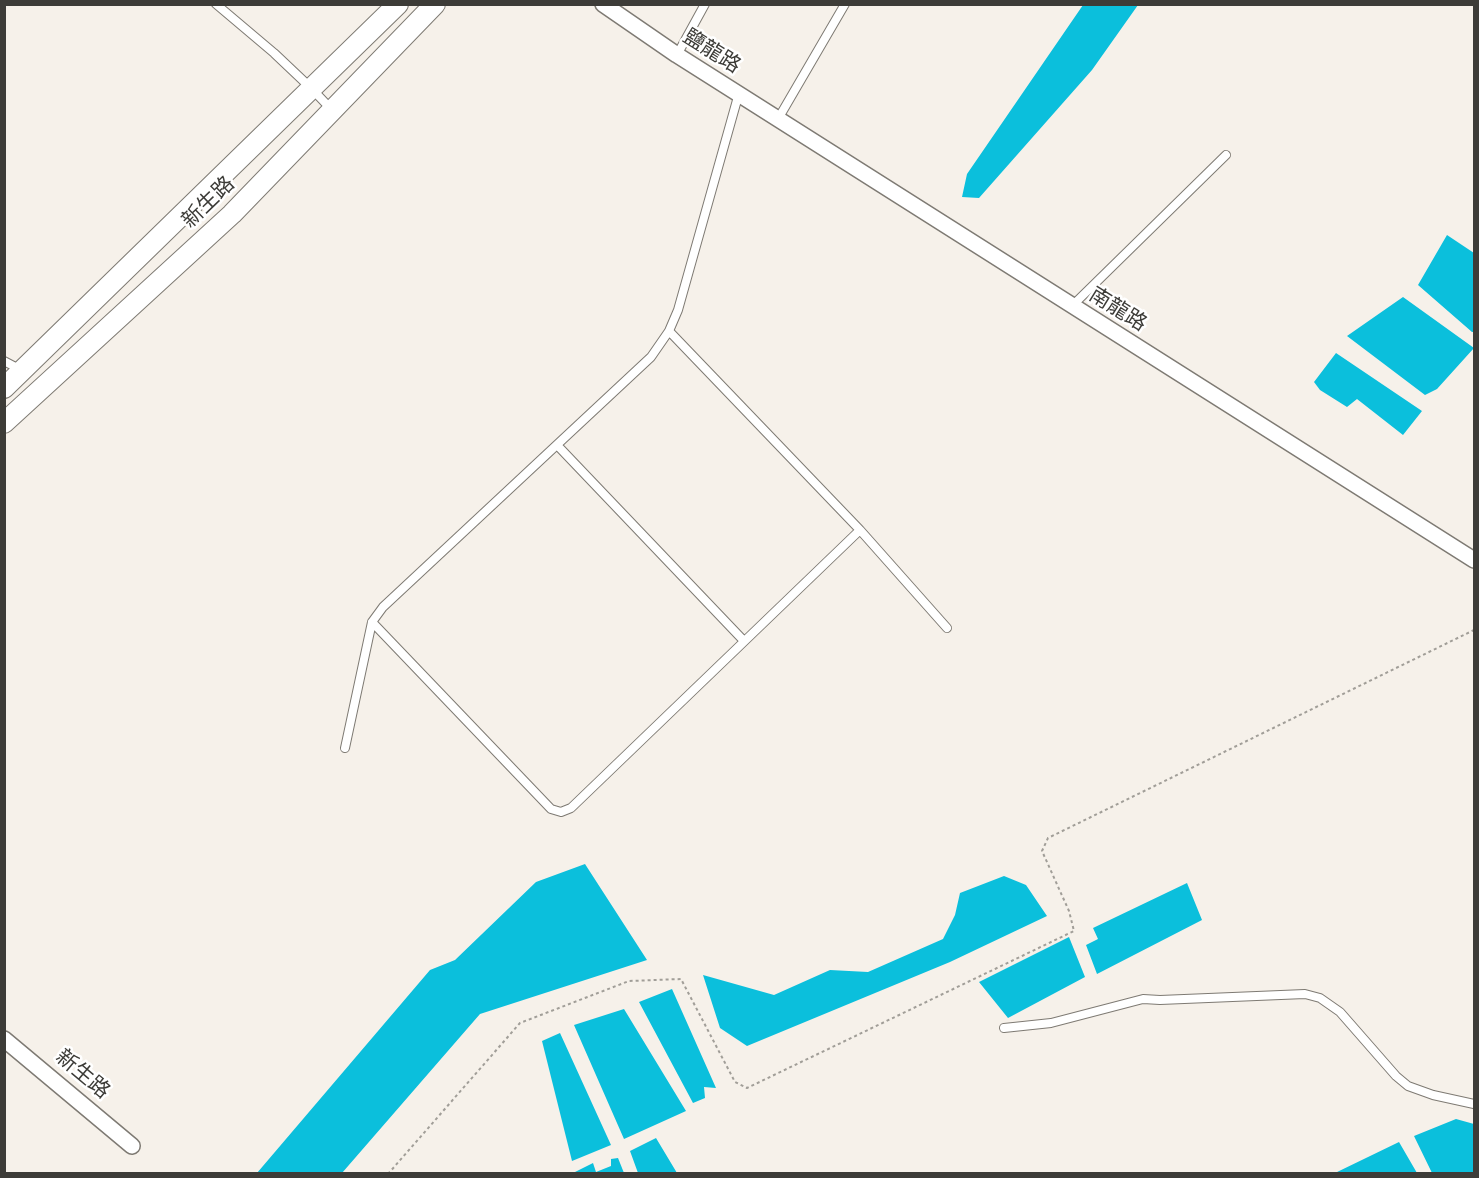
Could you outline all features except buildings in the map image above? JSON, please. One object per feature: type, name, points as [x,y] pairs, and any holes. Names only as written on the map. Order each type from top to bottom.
[{"type":"street","name":"新生路","points":[[4,388],[398,4]]},
{"type":"street","name":"新生路","points":[[4,423],[232,214],[435,4]]},
{"type":"street","name":"鹽龍路","points":[[603,4],[677,55],[739,93]]},
{"type":"street","name":"南龍路","points":[[739,93],[1474,560]]},
{"type":"street","name":"新生路","points":[[4,1039],[132,1146]]},
{"type":"lane","points":[[216,4],[274,53],[332,110]]},
{"type":"lane","points":[[677,55],[705,4]]},
{"type":"lane","points":[[778,118],[845,4]]},
{"type":"lane","points":[[345,748],[372,622],[383,607],[651,357],[669,331],[678,310],[739,93]]},
{"type":"lane","points":[[1073,305],[1226,155]]},
{"type":"lane","points":[[669,331],[860,530],[947,628]]},
{"type":"lane","points":[[4,360],[22,371]]},
{"type":"lane","points":[[557,445],[744,641]]},
{"type":"lane","points":[[372,622],[551,809],[561,812],[571,808],[860,530]]},
{"type":"lane","points":[[1004,1028],[1051,1023],[1143,999],[1305,994],[1320,998],[1340,1012],[1396,1076],[1408,1086],[1433,1095],[1474,1104]]},
{"type":"path","points":[[388,1173],[520,1023],[629,981],[681,979],[735,1082],[747,1088],[1074,931],[1069,911],[1042,852],[1048,838],[1474,630]]},
{"type":"water","points":[[1083,5],[1138,5],[1092,70],[979,198],[962,197],[967,174]]},
{"type":"water","points":[[1447,235],[1474,253],[1474,332],[1418,285]]},
{"type":"water","points":[[1403,297],[1474,348],[1437,389],[1425,395],[1347,336]]},
{"type":"water","points":[[1336,353],[1422,411],[1403,435],[1357,399],[1347,407],[1320,390],[1314,382]]},
{"type":"water","points":[[585,864],[647,960],[480,1014],[342,1173],[257,1173],[430,970],[455,960],[536,882]]},
{"type":"water","points":[[1004,876],[1026,885],[1047,916],[950,962],[747,1046],[720,1028],[703,975],[774,995],[830,970],[868,972],[943,939],[955,915],[960,893]]},
{"type":"water","points":[[1187,883],[1202,920],[1097,974],[1086,945],[1098,939],[1093,928]]},
{"type":"water","points":[[1069,937],[1085,977],[1008,1018],[979,982]]},
{"type":"water","points":[[672,989],[716,1088],[704,1087],[705,1098],[693,1103],[639,1002]]},
{"type":"water","points":[[624,1009],[686,1111],[624,1139],[574,1025]]},
{"type":"water","points":[[560,1033],[611,1145],[572,1161],[542,1041]]},
{"type":"water","points":[[1456,1119],[1474,1124],[1474,1173],[1432,1173],[1414,1136]]},
{"type":"water","points":[[656,1138],[677,1173],[638,1173],[630,1151]]},
{"type":"water","points":[[1399,1142],[1417,1173],[1335,1173]]},
{"type":"water","points":[[618,1158],[624,1173],[573,1173],[593,1163],[596,1172],[611,1166],[611,1159]]}]
